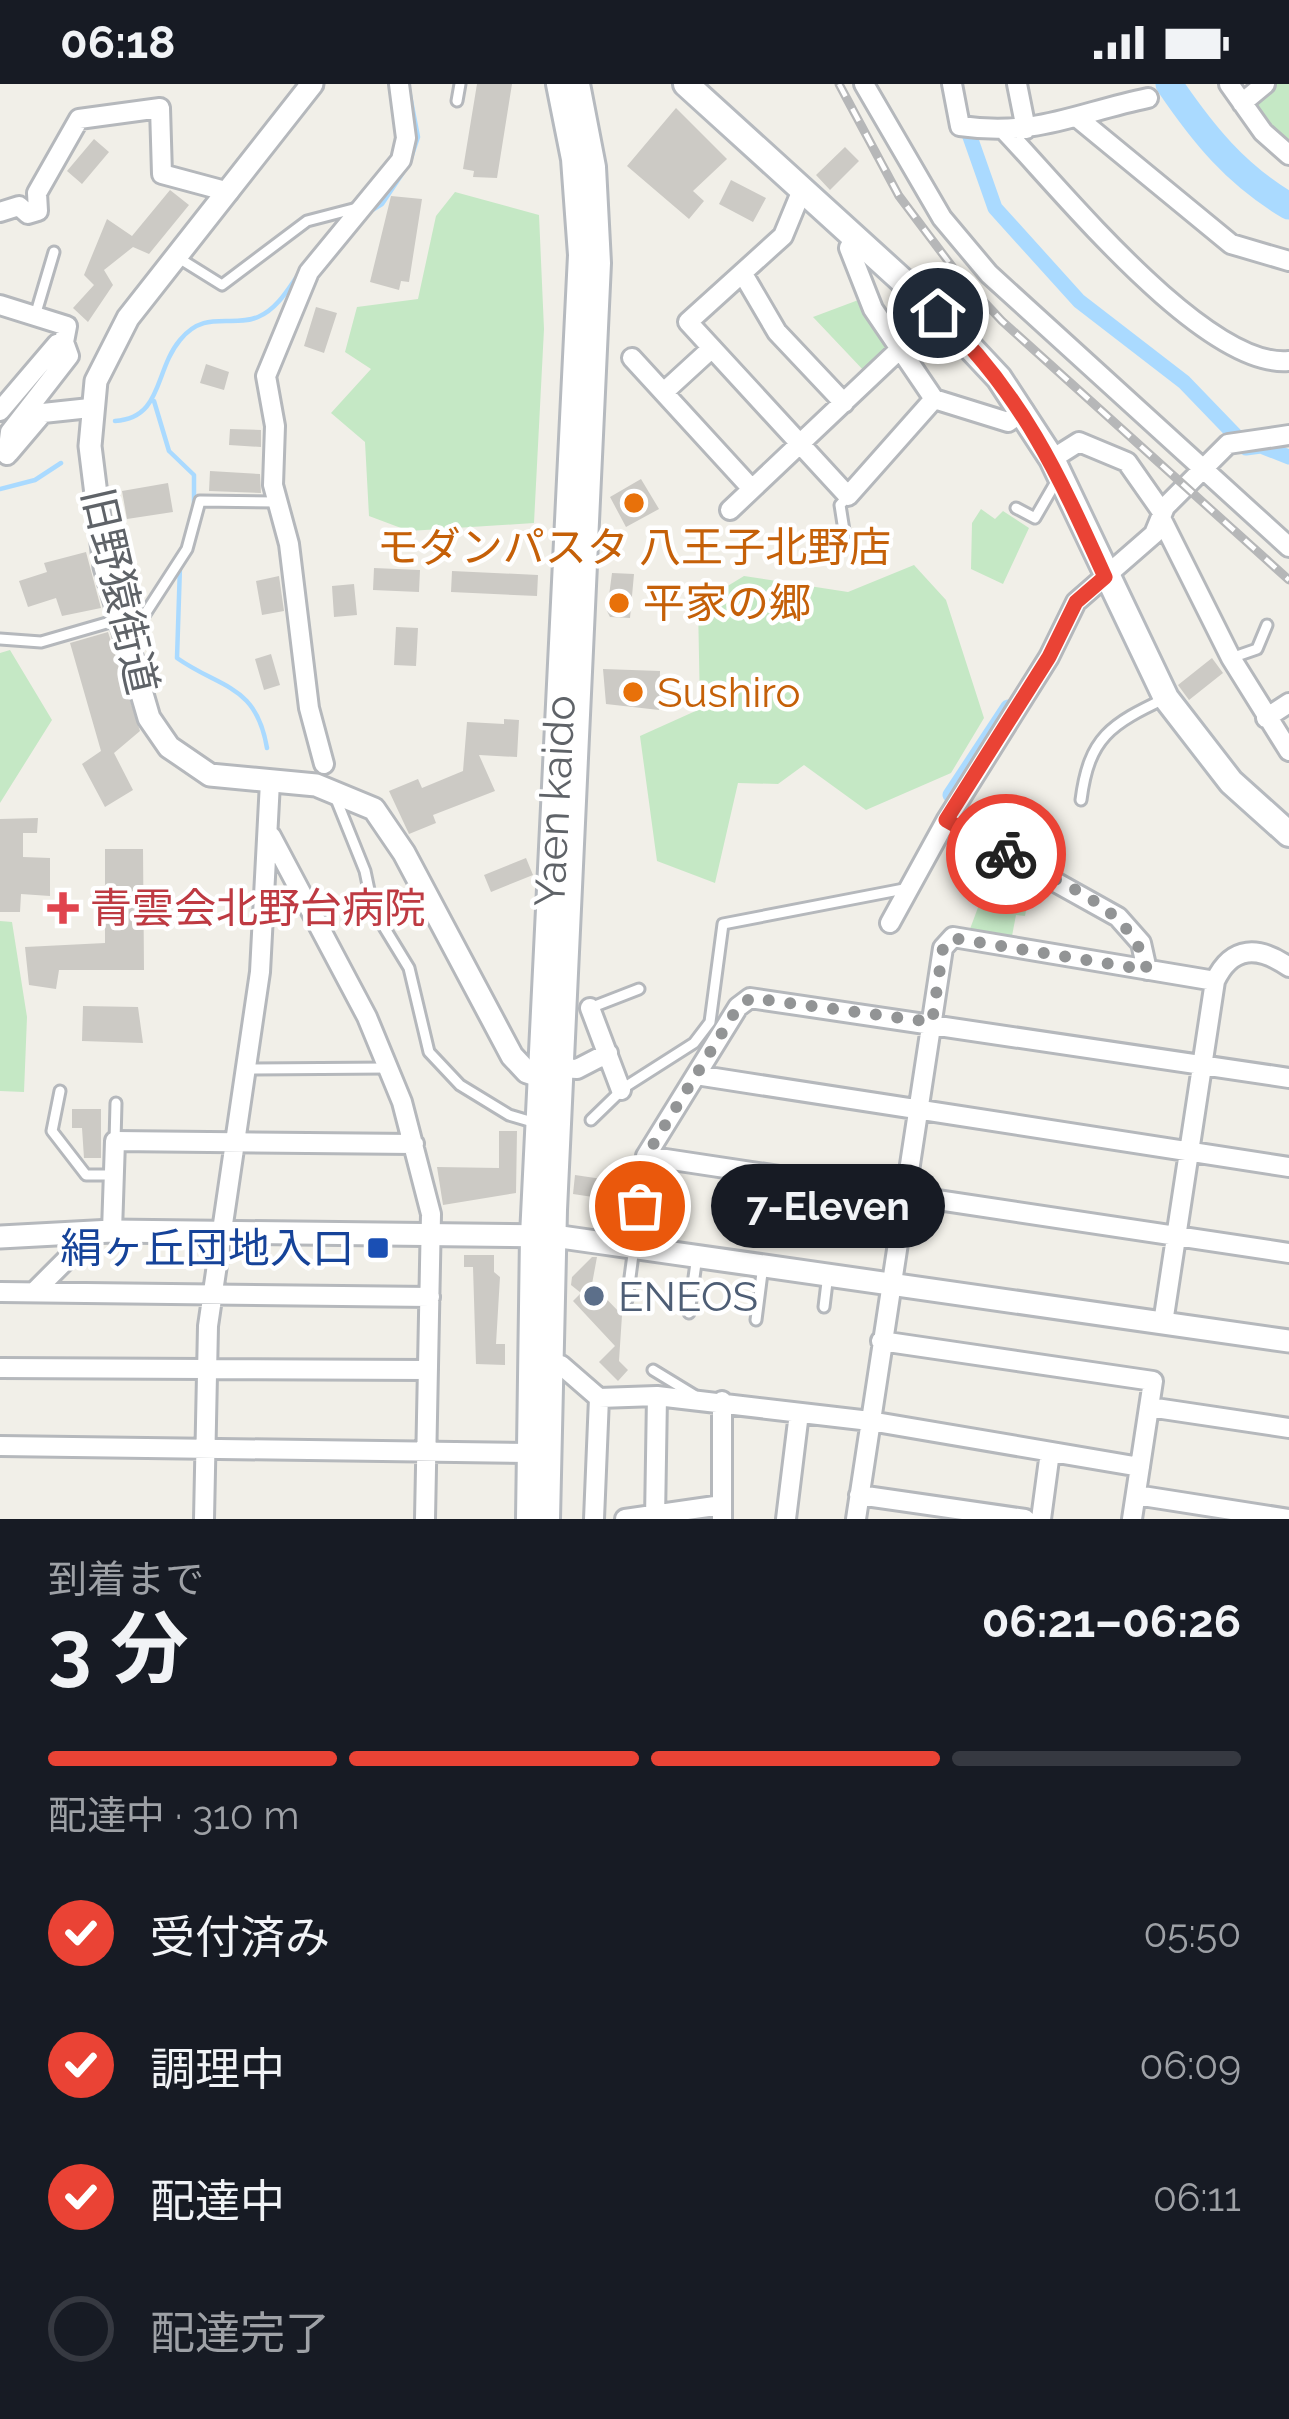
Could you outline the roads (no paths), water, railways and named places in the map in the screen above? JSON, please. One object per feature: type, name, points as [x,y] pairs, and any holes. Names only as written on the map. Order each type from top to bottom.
[{"type":"main road","name":"Yaen kaido","points":[[547,1519],[550,1363],[538,1124],[553,1076],[580,286],[578,197],[559,84]]},
{"type":"main road","name":"Yaen kaido","points":[[529,1519],[598,263],[593,167],[577,84]]},
{"type":"main road","points":[[686,84],[938,313],[1024,411],[1166,698],[1231,782],[1289,834]]},
{"type":"street","name":"旧野猿街道","points":[[312,84],[112,343],[90,408],[94,505],[149,718],[169,747],[209,775],[332,789],[364,802],[387,823],[512,1055],[527,1072],[553,1076]]},
{"type":"street","points":[[324,764],[309,708],[289,544],[277,502],[275,426],[266,376],[309,272],[366,208],[400,160],[406,138],[399,84]]},
{"type":"street","points":[[864,84],[942,218],[989,274],[1289,547]]},
{"type":"street","points":[[952,84],[960,126],[1016,130],[1079,119],[1148,98]]},
{"type":"street","points":[[1017,84],[1016,130],[1162,298],[1264,364],[1289,361]]},
{"type":"street","points":[[1229,84],[1289,155]]},
{"type":"street","points":[[1242,103],[1265,84]]},
{"type":"street","points":[[10,209],[23,193],[37,193],[79,118],[160,108],[162,174],[229,192]]},
{"type":"street","points":[[1079,119],[1231,244],[1289,261]]},
{"type":"street","points":[[802,190],[783,236],[688,322],[848,496],[934,398]]},
{"type":"street","points":[[856,238],[849,248],[874,309],[934,398],[1008,422],[1024,411]]},
{"type":"street","points":[[743,274],[777,332],[844,403]]},
{"type":"street","points":[[0,305],[67,326],[64,343],[69,356],[10,432],[3,457]]},
{"type":"street","points":[[730,510],[938,313]]},
{"type":"street","points":[[0,411],[57,344],[64,343]]},
{"type":"street","points":[[664,392],[712,348]]},
{"type":"street","points":[[632,358],[752,489]]},
{"type":"street","points":[[3,457],[44,413],[58,407],[90,408]]},
{"type":"street","points":[[890,923],[946,820],[1049,657],[1076,602],[1154,534],[1162,515],[1228,444],[1289,435]]},
{"type":"street","points":[[1056,468],[1079,442],[1120,457],[1162,515],[1232,658],[1289,751]]},
{"type":"street","points":[[1266,718],[1289,703]]},
{"type":"street","points":[[204,1519],[212,1295],[247,1069],[270,782]]},
{"type":"street","points":[[946,820],[1118,916],[1141,943],[1147,970]]},
{"type":"street","points":[[269,832],[388,1068],[414,1144],[431,1234],[425,1519]]},
{"type":"street","points":[[856,1519],[943,948],[953,938],[1215,981]]},
{"type":"street","points":[[1163,1323],[1215,981],[1240,952],[1260,951],[1289,967]]},
{"type":"street","points":[[634,1246],[646,1156],[738,1007],[751,998],[1289,1078]]},
{"type":"street","points":[[590,1008],[622,1090]]},
{"type":"street","points":[[553,1076],[608,1053]]},
{"type":"street","points":[[696,1076],[1289,1167]]},
{"type":"street","points":[[112,1231],[115,1141],[414,1144]]},
{"type":"street","points":[[646,1156],[1289,1253]]},
{"type":"street","points":[[0,1238],[112,1231],[543,1236],[1289,1341]]},
{"type":"street","points":[[34,1292],[70,1255]]},
{"type":"street","points":[[0,1292],[430,1297]]},
{"type":"street","points":[[881,1341],[1154,1381],[1132,1519]]},
{"type":"street","points":[[550,1363],[561,1365],[599,1398],[696,1397],[870,1420],[1140,1468]]},
{"type":"street","points":[[0,1368],[428,1370]]},
{"type":"street","points":[[655,1516],[657,1396]]},
{"type":"street","points":[[593,1519],[599,1398]]},
{"type":"street","points":[[625,1519],[722,1512],[722,1401]]},
{"type":"street","points":[[1149,1407],[1289,1428]]},
{"type":"street","points":[[786,1519],[799,1412]]},
{"type":"street","points":[[0,1446],[530,1453]]},
{"type":"street","points":[[1041,1519],[1050,1452]]},
{"type":"street","points":[[859,1495],[1025,1519]]},
{"type":"street","points":[[1136,1495],[1289,1519]]},
{"type":"lane","points":[[457,101],[460,84]]},
{"type":"lane","points":[[177,257],[222,285],[308,221],[366,208]]},
{"type":"lane","points":[[35,316],[54,252]]},
{"type":"lane","points":[[1016,508],[1035,518],[1056,468]]},
{"type":"lane","points":[[825,555],[845,537],[839,506],[848,496]]},
{"type":"lane","points":[[0,640],[41,642],[121,608],[136,628],[187,549],[200,501],[277,502]]},
{"type":"lane","points":[[1232,658],[1257,649],[1267,625]]},
{"type":"lane","points":[[1081,800],[1085,764],[1097,741],[1127,716],[1166,698]]},
{"type":"lane","points":[[332,789],[365,871],[373,909],[409,968],[429,1052],[460,1085],[509,1115],[538,1124]]},
{"type":"lane","points":[[591,1120],[622,1090],[694,1043],[710,1022],[723,924],[909,888]]},
{"type":"lane","points":[[590,1008],[639,988]]},
{"type":"lane","points":[[247,1069],[388,1068]]},
{"type":"lane","points":[[60,1091],[52,1131],[86,1175],[114,1175]]},
{"type":"lane","points":[[115,1141],[116,1103]]},
{"type":"lane","points":[[627,1300],[634,1246]]},
{"type":"lane","points":[[689,1313],[697,1256]]},
{"type":"lane","points":[[756,1320],[763,1265]]},
{"type":"lane","points":[[824,1307],[828,1274]]},
{"type":"lane","points":[[652,1370],[696,1397]]},
{"type":"waterway","points":[[1169,84],[1222,152],[1289,206]]},
{"type":"waterway","points":[[408,85],[418,137],[410,161]]},
{"type":"waterway","points":[[963,117],[995,208],[1079,301],[1184,382],[1238,438],[1250,437]]},
{"type":"waterway","points":[[369,212],[382,204],[404,171]]},
{"type":"waterway","points":[[115,421],[131,418],[150,402],[172,352],[189,331],[209,322],[248,320],[265,313],[302,269]]},
{"type":"waterway","points":[[154,401],[169,451],[194,475],[194,509]]},
{"type":"waterway","points":[[1246,448],[1261,446],[1289,457]]},
{"type":"waterway","points":[[0,489],[35,480],[61,463]]},
{"type":"waterway","points":[[180,566],[177,658],[245,700],[262,727],[267,748]]},
{"type":"waterway","points":[[950,795],[1008,707]]},
{"type":"railway","points":[[839,84],[899,196],[957,273],[1002,321],[1289,580]]},
{"type":"place","name":"モダンパスタ 八王子北野店","points":[[634,503]]},
{"type":"place","name":"平家の郷","points":[[619,603]]},
{"type":"place","name":"Sushiro","points":[[633,692]]},
{"type":"place","name":"青雲会北野台病院","points":[[63,908]]},
{"type":"place","name":"7-Eleven","points":[[640,1206]]},
{"type":"place","name":"絹ヶ丘団地入口","points":[[378,1248]]},
{"type":"place","name":"ENEOS","points":[[594,1296]]}]
